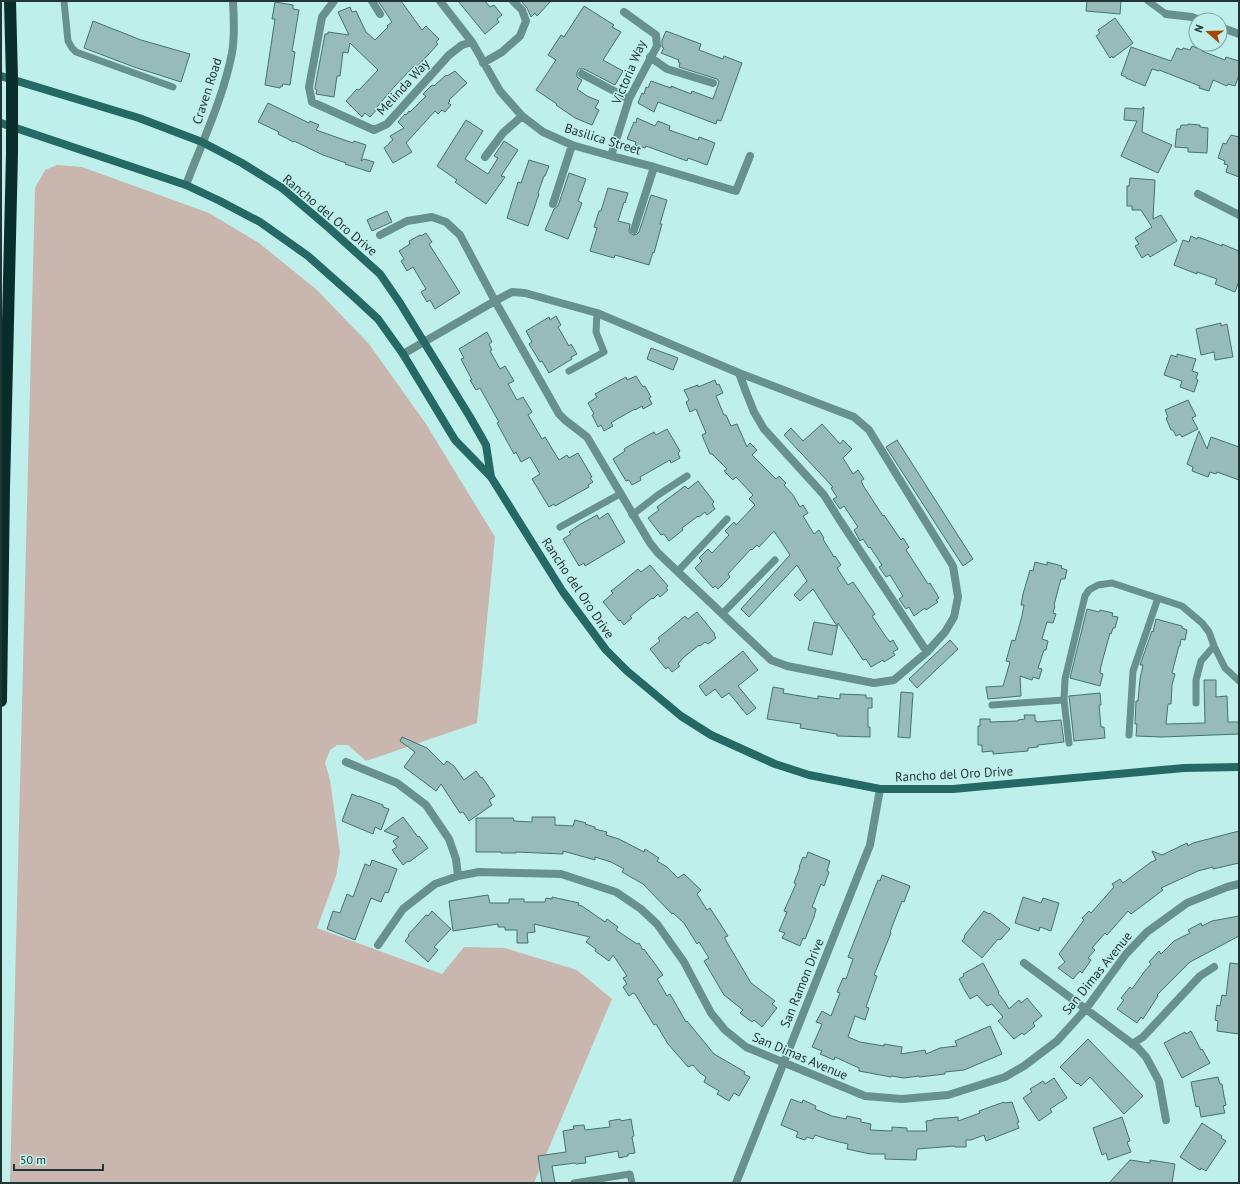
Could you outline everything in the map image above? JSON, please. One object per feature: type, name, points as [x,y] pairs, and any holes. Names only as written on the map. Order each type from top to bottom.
[{"type":"highway","points":[[1,701],[7,77],[10,1]]},
{"type":"main road","name":"Rancho del Oro Drive","points":[[7,77],[139,118],[202,142],[242,163],[282,188],[380,274],[424,342],[486,445],[491,477]]},
{"type":"main road","name":"Rancho del Oro Drive","points":[[7,125],[186,185],[220,201],[260,222],[308,256],[352,294],[378,319],[403,354],[455,440],[491,477],[563,592],[606,650],[627,671],[681,716],[711,735],[775,764],[809,775],[880,789],[953,788],[1184,768],[1239,767]]},
{"type":"street","name":"Craven Road","points":[[186,185],[221,94],[232,52],[234,27],[233,1]]},
{"type":"street","name":"Melinda Way","points":[[334,1],[322,17],[309,87],[312,102],[374,130],[387,124],[449,55],[462,45],[472,42]]},
{"type":"street","points":[[372,1],[380,14]]},
{"type":"street","name":"Basilica Street","points":[[440,1],[472,42],[500,91],[522,116],[543,132],[572,145],[736,190],[750,156]]},
{"type":"street","points":[[483,63],[502,52],[520,36],[526,21],[522,10],[513,1]]},
{"type":"street","name":"Victoria Way","points":[[611,156],[629,99],[657,46],[656,35],[624,12]]},
{"type":"street","points":[[1166,14],[1188,17]]},
{"type":"street","points":[[1228,30],[1239,34]]},
{"type":"street","points":[[650,57],[667,68],[713,83]]},
{"type":"street","points":[[582,74],[629,99]]},
{"type":"street","points":[[485,157],[503,133],[522,116]]},
{"type":"street","points":[[552,204],[572,145]]},
{"type":"street","points":[[634,230],[654,167]]},
{"type":"street","points":[[1198,194],[1239,215]]},
{"type":"street","points":[[380,234],[407,221],[432,217],[446,222],[460,235],[495,301],[559,414],[587,437],[650,543],[771,660],[787,666],[874,683],[894,680],[927,652],[945,632],[954,617],[958,597],[953,566],[869,430],[854,417],[739,373],[597,313],[525,293],[512,292],[495,301],[403,354]]},
{"type":"street","points":[[739,373],[751,405],[764,429],[824,494],[927,652]]},
{"type":"street","points":[[346,762],[397,784],[426,805],[449,839],[456,859],[458,876]]},
{"type":"street","name":"San Ramon Drive","points":[[736,1183],[870,845],[880,789]]},
{"type":"street","name":"San Dimas Avenue","points":[[378,944],[403,909],[435,884],[458,876],[479,872],[561,874],[616,892],[641,909],[657,924],[684,962],[711,1013],[725,1030],[746,1047],[865,1096],[902,1099],[948,1095],[1005,1077],[1024,1066],[1057,1041],[1086,1009],[1126,954],[1147,932],[1187,903],[1227,887],[1239,884]]},
{"type":"street","points":[[1024,963],[1138,1048],[1146,1058],[1159,1081],[1166,1120]]},
{"type":"street","points":[[1132,1044],[1143,1037],[1200,976],[1214,967]]},
{"type":"lane","points":[[64,1],[68,41],[76,52],[172,88]]},
{"type":"lane","points":[[1148,1],[1166,14]]},
{"type":"lane","points":[[569,371],[604,352],[596,332],[597,313]]},
{"type":"lane","points":[[632,515],[658,495],[687,476]]},
{"type":"lane","points":[[560,527],[620,494]]},
{"type":"lane","points":[[678,571],[727,519]]},
{"type":"lane","points":[[723,613],[775,560]]},
{"type":"lane","points":[[1069,743],[1064,700],[1065,679],[1085,596],[1089,590],[1098,585],[1112,583],[1182,606],[1202,623],[1209,632],[1225,668],[1239,681]]},
{"type":"lane","points":[[1128,735],[1133,671],[1158,598]]},
{"type":"lane","points":[[1196,703],[1196,680],[1200,661],[1214,646]]},
{"type":"lane","points":[[992,705],[1064,700]]},
{"type":"lane","points":[[574,1183],[630,1174],[632,1183]]},
{"type":"shaded area","points":[[57,165],[82,167],[209,213],[259,243],[317,290],[369,344],[426,424],[495,537],[477,723],[366,761],[348,745],[337,745],[330,750],[325,763],[330,780],[340,852],[336,876],[317,928],[442,974],[464,947],[505,948],[577,970],[612,999],[534,1183],[10,1183],[35,188],[45,170]]},
{"type":"building","points":[[378,1],[401,1],[422,30],[426,26],[439,39],[436,42],[438,44],[416,68],[414,66],[394,87],[370,117],[365,113],[362,117],[346,101],[378,70],[350,43],[348,53],[343,52],[340,76],[337,76],[334,97],[316,94],[317,90],[315,87],[325,34],[328,34],[328,32],[349,35],[338,12],[350,7],[352,12],[356,11],[366,32],[375,40],[392,22]]},
{"type":"building","points":[[458,1],[485,1],[490,7],[494,5],[502,15],[497,19],[499,22],[485,34]]},
{"type":"building","points":[[521,1],[551,1],[537,16],[535,13],[531,17],[527,8]]},
{"type":"building","points":[[1087,1],[1121,1],[1120,14],[1086,11]]},
{"type":"building","points":[[275,2],[293,5],[293,9],[299,10],[292,51],[295,52],[290,85],[283,84],[280,88],[265,85],[275,19],[272,19]]},
{"type":"building","points":[[584,6],[614,25],[612,27],[621,32],[603,60],[623,71],[615,85],[584,69],[579,69],[577,72],[577,77],[582,80],[577,89],[587,96],[599,101],[595,108],[599,110],[592,125],[575,118],[536,90],[556,60],[548,55],[561,35],[564,37]]},
{"type":"building","points":[[1115,18],[1133,43],[1113,58],[1112,56],[1110,58],[1096,36],[1100,33],[1098,30]]},
{"type":"building","points":[[93,21],[141,40],[190,54],[181,82],[134,67],[84,48]]},
{"type":"building","points":[[666,31],[701,44],[699,50],[723,59],[724,56],[742,63],[721,121],[717,120],[716,124],[658,102],[654,112],[638,103],[642,93],[644,94],[646,87],[648,88],[651,81],[671,88],[671,86],[691,94],[692,91],[713,99],[719,82],[717,79],[679,67],[679,60],[661,53],[664,48],[662,47],[662,40]]},
{"type":"building","points":[[1131,47],[1171,61],[1177,48],[1182,50],[1183,48],[1188,49],[1188,52],[1205,52],[1225,60],[1226,57],[1239,61],[1239,75],[1235,86],[1228,84],[1227,86],[1213,80],[1209,91],[1159,70],[1152,69],[1145,86],[1121,75]]},
{"type":"building","points":[[455,71],[467,83],[449,100],[450,101],[448,103],[451,105],[445,112],[442,110],[438,114],[435,111],[406,143],[412,152],[393,163],[384,148],[393,140],[390,136],[404,128],[398,122],[426,96],[423,94],[432,85],[434,86],[446,75],[447,76]]},
{"type":"building","points":[[268,103],[309,123],[310,121],[319,125],[316,130],[353,143],[354,141],[366,145],[361,161],[364,159],[374,162],[370,172],[345,164],[346,163],[323,155],[294,141],[293,142],[278,134],[279,132],[258,122]]},
{"type":"building","points":[[1143,107],[1142,132],[1172,145],[1158,173],[1121,156],[1137,121],[1124,120],[1125,108],[1142,109]]},
{"type":"building","points":[[637,118],[655,126],[658,121],[670,126],[669,130],[698,140],[699,137],[715,143],[707,165],[688,158],[687,161],[646,146],[645,148],[635,145],[636,142],[627,139],[634,122],[636,123]]},
{"type":"building","points":[[466,120],[483,131],[465,159],[488,174],[498,158],[494,156],[504,141],[518,150],[501,176],[505,177],[486,204],[455,182],[457,180],[437,166]]},
{"type":"building","points":[[1181,125],[1200,125],[1200,127],[1208,128],[1207,153],[1188,152],[1188,148],[1175,147],[1177,129],[1180,129]]},
{"type":"building","points":[[1231,135],[1239,137],[1239,177],[1226,172],[1228,165],[1224,164],[1225,161],[1218,158],[1223,143],[1226,144]]},
{"type":"building","points":[[529,160],[549,166],[538,193],[539,194],[528,226],[507,218],[518,182],[521,183]]},
{"type":"building","points":[[569,173],[586,179],[578,201],[582,203],[568,239],[545,230],[554,209],[558,206]]},
{"type":"building","points":[[1130,178],[1155,180],[1153,219],[1161,215],[1177,241],[1150,257],[1148,254],[1142,258],[1135,246],[1139,244],[1135,238],[1152,227],[1141,210],[1132,210],[1132,206],[1127,206],[1127,186],[1129,186]]},
{"type":"building","points":[[608,188],[628,193],[618,221],[630,224],[629,231],[633,235],[639,232],[651,195],[667,200],[654,253],[653,252],[649,265],[615,255],[614,258],[590,251],[597,228],[594,227]]},
{"type":"building","points":[[387,211],[392,222],[372,231],[367,220]]},
{"type":"building","points":[[426,233],[432,242],[429,244],[460,293],[435,309],[430,300],[427,302],[421,292],[426,289],[413,267],[407,271],[401,261],[404,259],[399,251],[410,244],[409,241]]},
{"type":"building","points":[[1191,236],[1222,246],[1222,244],[1239,251],[1239,281],[1235,292],[1215,284],[1217,279],[1197,272],[1197,274],[1174,265],[1183,240],[1189,242]]},
{"type":"building","points":[[556,316],[561,325],[558,327],[569,346],[571,344],[577,354],[571,357],[572,359],[549,373],[529,344],[532,342],[526,331],[549,317],[550,320]]},
{"type":"building","points":[[1221,323],[1221,326],[1227,324],[1233,357],[1215,360],[1214,352],[1201,355],[1196,329]]},
{"type":"building","points":[[487,332],[492,342],[489,344],[492,350],[490,351],[500,369],[505,366],[514,381],[508,384],[517,400],[523,397],[532,412],[528,415],[542,439],[545,437],[559,460],[567,455],[569,458],[578,453],[592,477],[590,478],[593,482],[588,485],[589,487],[555,506],[554,504],[549,507],[532,479],[540,474],[530,457],[521,462],[516,452],[514,454],[497,423],[499,422],[480,388],[476,390],[461,359],[464,358],[459,349]]},
{"type":"building","points":[[651,348],[678,358],[673,370],[647,359]]},
{"type":"building","points":[[1177,354],[1196,359],[1192,371],[1198,373],[1196,379],[1198,380],[1194,392],[1180,387],[1182,381],[1164,375],[1171,355],[1177,357]]},
{"type":"building","points":[[636,376],[643,387],[645,386],[651,397],[649,398],[652,404],[643,409],[642,406],[635,409],[617,419],[611,423],[613,426],[604,431],[601,425],[598,427],[592,415],[594,414],[588,403],[597,397],[595,394],[626,377],[627,380]]},
{"type":"building","points":[[715,380],[717,385],[719,384],[723,393],[716,396],[724,415],[726,415],[731,426],[737,424],[747,447],[750,443],[757,450],[752,455],[776,479],[779,476],[786,483],[784,485],[793,495],[800,507],[803,505],[808,513],[803,516],[814,534],[819,530],[834,557],[835,556],[841,565],[837,568],[848,585],[853,582],[875,614],[872,616],[886,637],[890,642],[893,640],[898,649],[893,652],[895,655],[884,662],[883,660],[871,667],[866,659],[863,660],[838,623],[832,655],[808,650],[814,622],[837,626],[813,589],[800,601],[794,595],[807,581],[797,565],[749,617],[741,609],[790,555],[774,531],[759,547],[757,545],[752,550],[751,549],[728,574],[730,577],[718,589],[715,586],[713,588],[695,568],[702,561],[699,558],[708,549],[712,553],[729,535],[725,531],[734,522],[736,525],[755,505],[749,499],[753,495],[736,477],[733,480],[724,471],[727,469],[712,454],[710,454],[702,435],[706,433],[696,409],[690,412],[686,402],[689,400],[684,390],[698,385],[698,387]]},
{"type":"building","points":[[1188,400],[1196,416],[1192,418],[1198,429],[1182,437],[1180,434],[1176,436],[1173,430],[1171,430],[1166,418],[1168,417],[1165,410]]},
{"type":"building","points":[[822,424],[840,444],[843,440],[852,449],[843,458],[853,474],[858,470],[864,479],[861,481],[864,487],[901,540],[903,538],[909,547],[906,550],[939,598],[936,600],[938,602],[926,610],[925,608],[914,616],[909,607],[906,609],[899,599],[903,596],[890,575],[886,577],[879,567],[882,565],[870,547],[869,548],[863,539],[860,541],[854,530],[858,527],[844,506],[840,509],[833,499],[837,497],[831,488],[833,487],[784,435],[791,428],[803,441]]},
{"type":"building","points":[[667,429],[680,451],[678,453],[680,458],[671,463],[670,460],[640,477],[641,480],[632,485],[629,480],[626,481],[613,459],[625,451],[624,449],[634,443],[654,432],[656,435]]},
{"type":"building","points":[[1199,431],[1207,449],[1211,437],[1239,447],[1239,480],[1217,472],[1216,474],[1210,472],[1208,477],[1192,471],[1193,467],[1187,464]]},
{"type":"building","points":[[897,440],[973,559],[963,566],[886,447]]},
{"type":"building","points":[[698,481],[714,502],[712,504],[715,509],[707,515],[705,512],[699,517],[698,516],[682,528],[683,530],[669,541],[664,534],[661,535],[648,518],[659,510],[657,507],[685,486],[688,489]]},
{"type":"building","points":[[608,513],[625,542],[585,566],[584,563],[579,566],[563,539],[571,534],[569,532],[579,525],[597,515],[599,519]]},
{"type":"building","points":[[1035,562],[1047,565],[1047,562],[1062,566],[1061,568],[1067,570],[1065,579],[1061,579],[1059,586],[1054,605],[1053,613],[1056,614],[1053,623],[1047,622],[1042,639],[1048,641],[1046,650],[1044,650],[1038,668],[1042,669],[1039,679],[1033,677],[1032,680],[1020,676],[1021,696],[988,699],[986,687],[1003,686],[1010,662],[1006,661],[1012,640],[1015,641],[1022,616],[1024,605],[1021,605],[1023,594],[1030,570],[1033,571]]},
{"type":"building","points":[[650,565],[668,586],[666,588],[668,590],[660,597],[658,594],[653,599],[652,598],[630,616],[632,618],[624,625],[603,602],[613,593],[611,591],[638,569],[641,572]]},
{"type":"building","points":[[1087,609],[1113,613],[1112,616],[1118,617],[1115,628],[1113,628],[1111,634],[1110,633],[1101,666],[1100,673],[1103,674],[1100,686],[1070,678]]},
{"type":"building","points":[[697,612],[715,634],[714,635],[716,638],[708,644],[705,642],[700,646],[699,645],[683,658],[678,664],[680,666],[672,672],[668,667],[666,669],[650,649],[660,641],[658,638],[685,616],[688,619]]},
{"type":"building","points":[[1156,619],[1182,626],[1182,628],[1187,630],[1185,640],[1181,639],[1172,673],[1175,674],[1172,685],[1171,704],[1168,704],[1166,724],[1205,723],[1204,680],[1216,680],[1216,697],[1227,696],[1228,722],[1239,722],[1239,734],[1162,737],[1136,736],[1136,701],[1138,701],[1143,665],[1140,665],[1152,631],[1153,632]]},
{"type":"building","points":[[950,640],[958,649],[917,688],[909,679]]},
{"type":"building","points":[[743,651],[758,670],[738,686],[756,708],[747,715],[729,693],[722,698],[715,689],[706,696],[699,686]]},
{"type":"building","points":[[773,687],[784,689],[783,693],[818,699],[818,696],[840,699],[840,694],[866,695],[866,698],[872,698],[872,708],[868,708],[868,727],[870,727],[870,737],[837,736],[837,734],[800,728],[801,724],[767,719]]},
{"type":"building","points":[[901,692],[913,693],[910,738],[898,737]]},
{"type":"building","points":[[1100,693],[1101,705],[1099,705],[1101,727],[1104,727],[1105,738],[1074,741],[1069,696]]},
{"type":"building","points":[[1024,715],[1035,715],[1035,721],[1037,722],[1061,720],[1064,742],[1038,745],[1038,747],[1028,748],[1028,751],[993,754],[993,751],[982,752],[982,745],[978,745],[978,726],[980,726],[980,719],[990,719],[990,722],[1018,721],[1025,719]]},
{"type":"building","points":[[402,737],[427,748],[444,765],[447,761],[454,766],[464,780],[476,771],[495,796],[489,800],[492,805],[469,821],[463,812],[460,813],[441,784],[436,791],[404,767],[415,752],[400,741]]},
{"type":"building","points":[[352,794],[383,805],[383,807],[389,809],[381,830],[375,827],[373,834],[342,821]]},
{"type":"building","points":[[403,817],[428,848],[403,865],[392,850],[397,847],[393,841],[399,837],[384,831]]},
{"type":"building","points":[[532,817],[555,817],[555,825],[573,826],[575,820],[586,823],[585,824],[595,827],[595,829],[607,832],[606,835],[619,839],[644,852],[645,849],[659,858],[657,861],[667,867],[678,878],[684,874],[701,890],[697,894],[707,910],[710,908],[728,936],[725,937],[725,939],[751,983],[775,1001],[772,1004],[777,1008],[762,1027],[754,1020],[752,1022],[740,1013],[743,1010],[724,995],[704,961],[709,958],[699,942],[697,944],[684,923],[673,913],[672,914],[643,884],[622,872],[624,869],[611,862],[595,857],[595,860],[563,851],[563,854],[476,852],[476,818],[513,818],[514,821],[532,822]]},
{"type":"building","points":[[1239,831],[1239,863],[1198,871],[1161,888],[1163,890],[1131,914],[1128,911],[1107,935],[1105,933],[1092,948],[1095,950],[1088,958],[1091,960],[1082,973],[1080,971],[1073,979],[1058,968],[1065,962],[1059,954],[1084,920],[1082,918],[1089,911],[1091,913],[1114,887],[1112,884],[1120,879],[1123,883],[1151,862],[1156,860],[1152,851],[1162,855],[1187,843],[1188,846],[1193,843]]},
{"type":"building","points":[[808,852],[830,861],[827,871],[829,872],[824,886],[821,884],[812,907],[816,909],[814,917],[805,939],[803,938],[800,946],[782,938],[785,933],[779,931],[787,912],[784,911],[796,884],[794,883],[799,867],[803,857],[806,858]]},
{"type":"building","points":[[372,860],[397,869],[388,893],[385,892],[381,902],[371,898],[355,940],[327,929],[333,911],[340,913],[347,894],[353,897],[365,864],[370,866]]},
{"type":"building","points":[[882,875],[910,886],[904,902],[902,901],[874,975],[877,976],[866,1007],[869,1008],[865,1020],[855,1016],[848,1037],[860,1042],[902,1047],[901,1054],[925,1050],[926,1054],[940,1048],[957,1046],[955,1041],[990,1026],[1002,1054],[964,1070],[945,1072],[945,1074],[904,1078],[859,1071],[859,1068],[835,1057],[834,1060],[820,1054],[822,1051],[812,1047],[822,1024],[816,1022],[822,1011],[831,1016],[840,993],[837,992],[843,978],[846,979],[853,959],[848,957],[878,880],[880,881]]},
{"type":"building","points":[[488,895],[490,903],[509,903],[509,899],[524,899],[524,902],[545,902],[546,898],[552,899],[552,897],[579,903],[578,905],[582,906],[605,922],[607,919],[618,927],[616,930],[637,944],[639,943],[663,975],[657,979],[667,996],[670,994],[686,1022],[687,1021],[714,1054],[745,1072],[744,1074],[750,1077],[739,1096],[734,1093],[729,1101],[717,1094],[719,1091],[704,1082],[706,1077],[693,1065],[688,1067],[668,1044],[656,1024],[654,1025],[635,994],[633,993],[629,996],[623,987],[627,984],[623,978],[627,976],[613,955],[609,961],[595,951],[596,949],[586,942],[590,937],[534,924],[535,932],[527,933],[528,943],[517,943],[517,930],[505,930],[505,927],[498,927],[498,924],[453,931],[449,901]]},
{"type":"building","points":[[1023,897],[1041,903],[1043,898],[1059,903],[1051,931],[1040,927],[1039,931],[1015,923]]},
{"type":"building","points":[[432,911],[451,929],[434,947],[438,950],[428,962],[405,941],[409,936],[408,935],[426,915],[428,916]]},
{"type":"building","points":[[984,911],[989,914],[990,913],[1010,929],[1000,940],[998,939],[982,958],[962,941],[965,937],[964,936]]},
{"type":"building","points":[[1239,916],[1239,936],[1190,962],[1157,995],[1158,996],[1143,1019],[1141,1017],[1137,1023],[1117,1009],[1124,1000],[1121,998],[1130,987],[1132,989],[1151,964],[1149,962],[1159,951],[1161,954],[1174,941],[1190,933],[1188,930],[1201,923],[1202,926],[1212,921]]},
{"type":"building","points":[[983,963],[999,992],[998,993],[1009,1009],[1019,1000],[1021,1003],[1027,998],[1042,1016],[1033,1023],[1035,1026],[1024,1035],[1022,1033],[1014,1039],[998,1021],[1003,1017],[992,1004],[987,1006],[977,995],[970,999],[964,989],[959,979],[964,976],[963,974]]},
{"type":"building","points":[[1230,963],[1239,964],[1239,1034],[1217,1031],[1218,1021],[1215,1020],[1217,1005],[1220,1006],[1222,995],[1226,996]]},
{"type":"building","points":[[1191,1031],[1210,1063],[1182,1078],[1164,1043],[1185,1032],[1186,1034]]},
{"type":"building","points":[[1088,1039],[1143,1096],[1124,1114],[1090,1077],[1081,1086],[1078,1083],[1077,1084],[1060,1067]]},
{"type":"building","points":[[1218,1077],[1220,1084],[1222,1084],[1226,1105],[1223,1106],[1225,1113],[1201,1117],[1199,1106],[1196,1107],[1191,1082]]},
{"type":"building","points":[[1054,1078],[1067,1098],[1050,1109],[1052,1112],[1039,1121],[1023,1098],[1032,1092],[1030,1089],[1043,1081],[1045,1084]]},
{"type":"building","points":[[791,1099],[802,1103],[803,1100],[816,1106],[815,1109],[832,1116],[846,1119],[847,1116],[861,1119],[861,1122],[871,1124],[870,1130],[892,1131],[892,1127],[907,1128],[907,1131],[927,1131],[926,1121],[958,1117],[958,1121],[980,1113],[979,1111],[1004,1102],[1012,1102],[1019,1122],[1017,1123],[1019,1128],[986,1141],[984,1135],[971,1140],[966,1140],[966,1147],[955,1146],[917,1149],[916,1160],[885,1159],[885,1154],[870,1154],[847,1149],[848,1144],[815,1135],[813,1139],[807,1137],[805,1140],[796,1137],[798,1132],[781,1125]]},
{"type":"building","points":[[1122,1117],[1130,1141],[1127,1142],[1131,1152],[1108,1160],[1106,1153],[1102,1155],[1093,1128]]},
{"type":"building","points":[[620,1119],[621,1121],[631,1119],[635,1153],[619,1158],[618,1151],[585,1157],[586,1163],[552,1166],[555,1183],[542,1183],[538,1156],[566,1152],[563,1131],[574,1129],[573,1126],[584,1125],[585,1130],[610,1127],[609,1121]]},
{"type":"building","points":[[1202,1123],[1222,1136],[1221,1138],[1226,1141],[1206,1171],[1201,1168],[1200,1170],[1180,1157]]},
{"type":"building","points":[[1130,1160],[1150,1163],[1150,1160],[1175,1164],[1172,1183],[1109,1183]]}]
